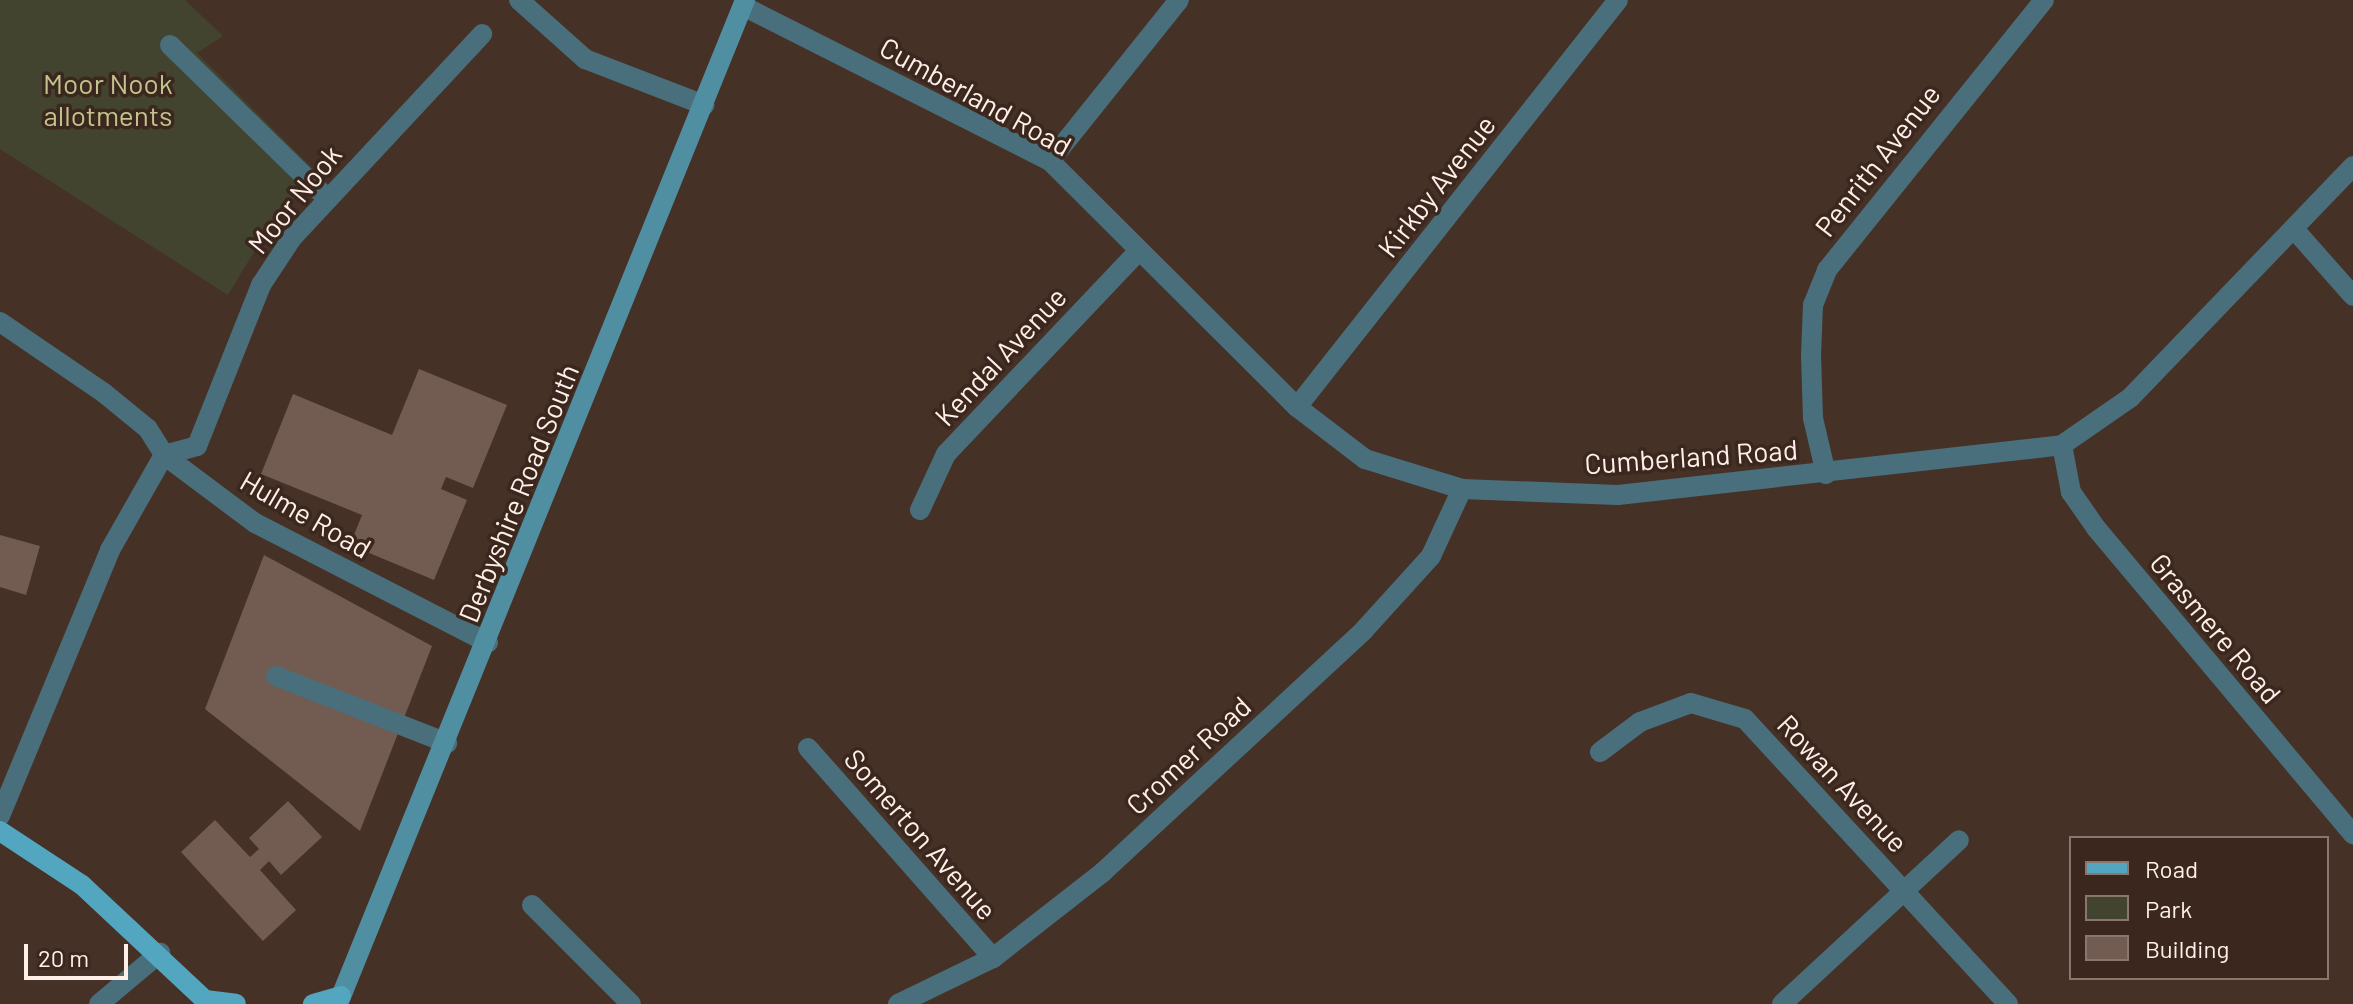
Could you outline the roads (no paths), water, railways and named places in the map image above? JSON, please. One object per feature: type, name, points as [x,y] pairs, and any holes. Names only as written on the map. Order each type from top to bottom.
[{"type":"main road","points":[[0,831],[82,885],[160,953],[207,1002],[236,1004]]},
{"type":"main road","points":[[313,1004],[339,1000]]},
{"type":"street","points":[[519,0],[585,59],[704,105]]},
{"type":"street","points":[[1050,161],[1179,0]]},
{"type":"street","name":"Kirkby Avenue","points":[[1297,407],[1618,0]]},
{"type":"street","name":"Penrith Avenue","points":[[1826,474],[1813,418],[1811,356],[1813,305],[1827,270],[2044,0]]},
{"type":"street","name":"Derbyshire Road South","points":[[339,1000],[488,643],[744,3]]},
{"type":"street","name":"Cumberland Road","points":[[744,3],[1050,161],[1297,407],[1365,459],[1462,489],[1618,495],[1826,474],[2062,445],[2130,398],[2353,166]]},
{"type":"street","name":"Moor Nook","points":[[164,455],[197,446],[261,285],[326,197],[482,34]]},
{"type":"street","points":[[170,45],[326,197]]},
{"type":"street","points":[[2294,229],[2353,296]]},
{"type":"street","name":"Kendal Avenue","points":[[920,510],[946,454],[1138,252]]},
{"type":"street","name":"Hulme Road","points":[[0,322],[115,402],[148,429],[164,455],[255,523],[488,643]]},
{"type":"street","name":"Grasmere Road","points":[[2062,445],[2071,492],[2096,528],[2353,834]]},
{"type":"street","points":[[0,816],[110,550],[164,455]]},
{"type":"street","name":"Cromer Road","points":[[898,1004],[993,958],[1103,872],[1364,630],[1431,556],[1462,489]]},
{"type":"street","points":[[276,676],[447,743]]},
{"type":"street","name":"Rowan Avenue","points":[[1600,752],[1640,722],[1691,703],[1745,719],[2008,1004]]},
{"type":"street","name":"Somerton Avenue","points":[[808,748],[993,958]]},
{"type":"street","points":[[1782,1004],[1959,840]]},
{"type":"street","points":[[532,905],[631,1004]]},
{"type":"street","points":[[99,1004],[160,953]]},
{"type":"park label","name":"Moor Nook allotments","points":[[108,99]]}]
